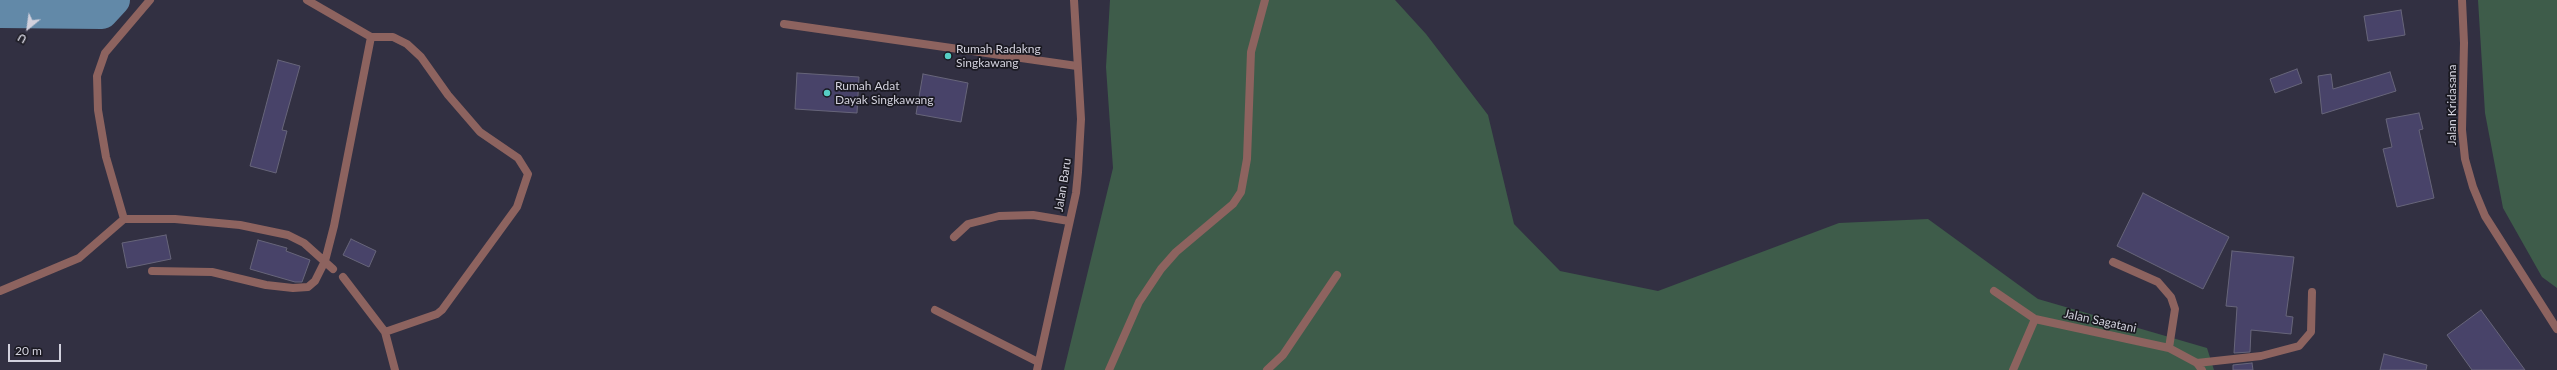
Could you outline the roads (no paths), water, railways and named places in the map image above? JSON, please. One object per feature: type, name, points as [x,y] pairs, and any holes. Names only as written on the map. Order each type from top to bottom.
[{"type":"street","points":[[124,219],[106,157],[98,110],[97,76],[105,53],[150,0]]},
{"type":"street","points":[[307,0],[371,37],[392,37],[407,44],[421,57],[448,95],[480,132],[518,158],[528,174],[516,207],[442,310],[437,314],[385,332]]},
{"type":"street","name":"Jalan Baru","points":[[1037,366],[1076,193],[1081,148],[1074,0]]},
{"type":"street","points":[[1109,370],[1139,302],[1161,269],[1176,252],[1233,204],[1241,192],[1245,181],[1247,159],[1251,52],[1265,0]]},
{"type":"street","name":"Jalan Kridasana","points":[[2462,0],[2464,43],[2462,130],[2467,166],[2485,216],[2557,329]]},
{"type":"street","points":[[784,24],[1077,66]]},
{"type":"street","points":[[152,271],[212,272],[266,285],[293,288],[308,287],[315,281],[325,261],[371,37]]},
{"type":"street","points":[[954,237],[968,224],[1000,216],[1033,214],[1070,221]]},
{"type":"street","points":[[0,291],[79,258],[124,219],[175,219],[240,225],[288,235],[304,243],[332,269]]},
{"type":"street","points":[[2112,262],[2158,282],[2172,296],[2175,309],[2168,348]]},
{"type":"street","points":[[1267,370],[1290,346],[1337,275]]},
{"type":"street","points":[[343,277],[385,332],[395,370]]},
{"type":"street","name":"Jalan Sagatani","points":[[1994,291],[2035,319],[2168,348],[2197,363],[2202,370]]},
{"type":"street","points":[[2197,363],[2261,356],[2299,346],[2311,332],[2312,292]]},
{"type":"street","points":[[935,310],[1037,366]]},
{"type":"street","points":[[2013,370],[2035,319]]},
{"type":"waterway","points":[[0,12],[102,13],[114,0]]},
{"type":"place","name":"Rumah Radakng Singkawang","points":[[948,56]]},
{"type":"place","name":"Rumah Adat Dayak Singkawang","points":[[827,93]]}]
